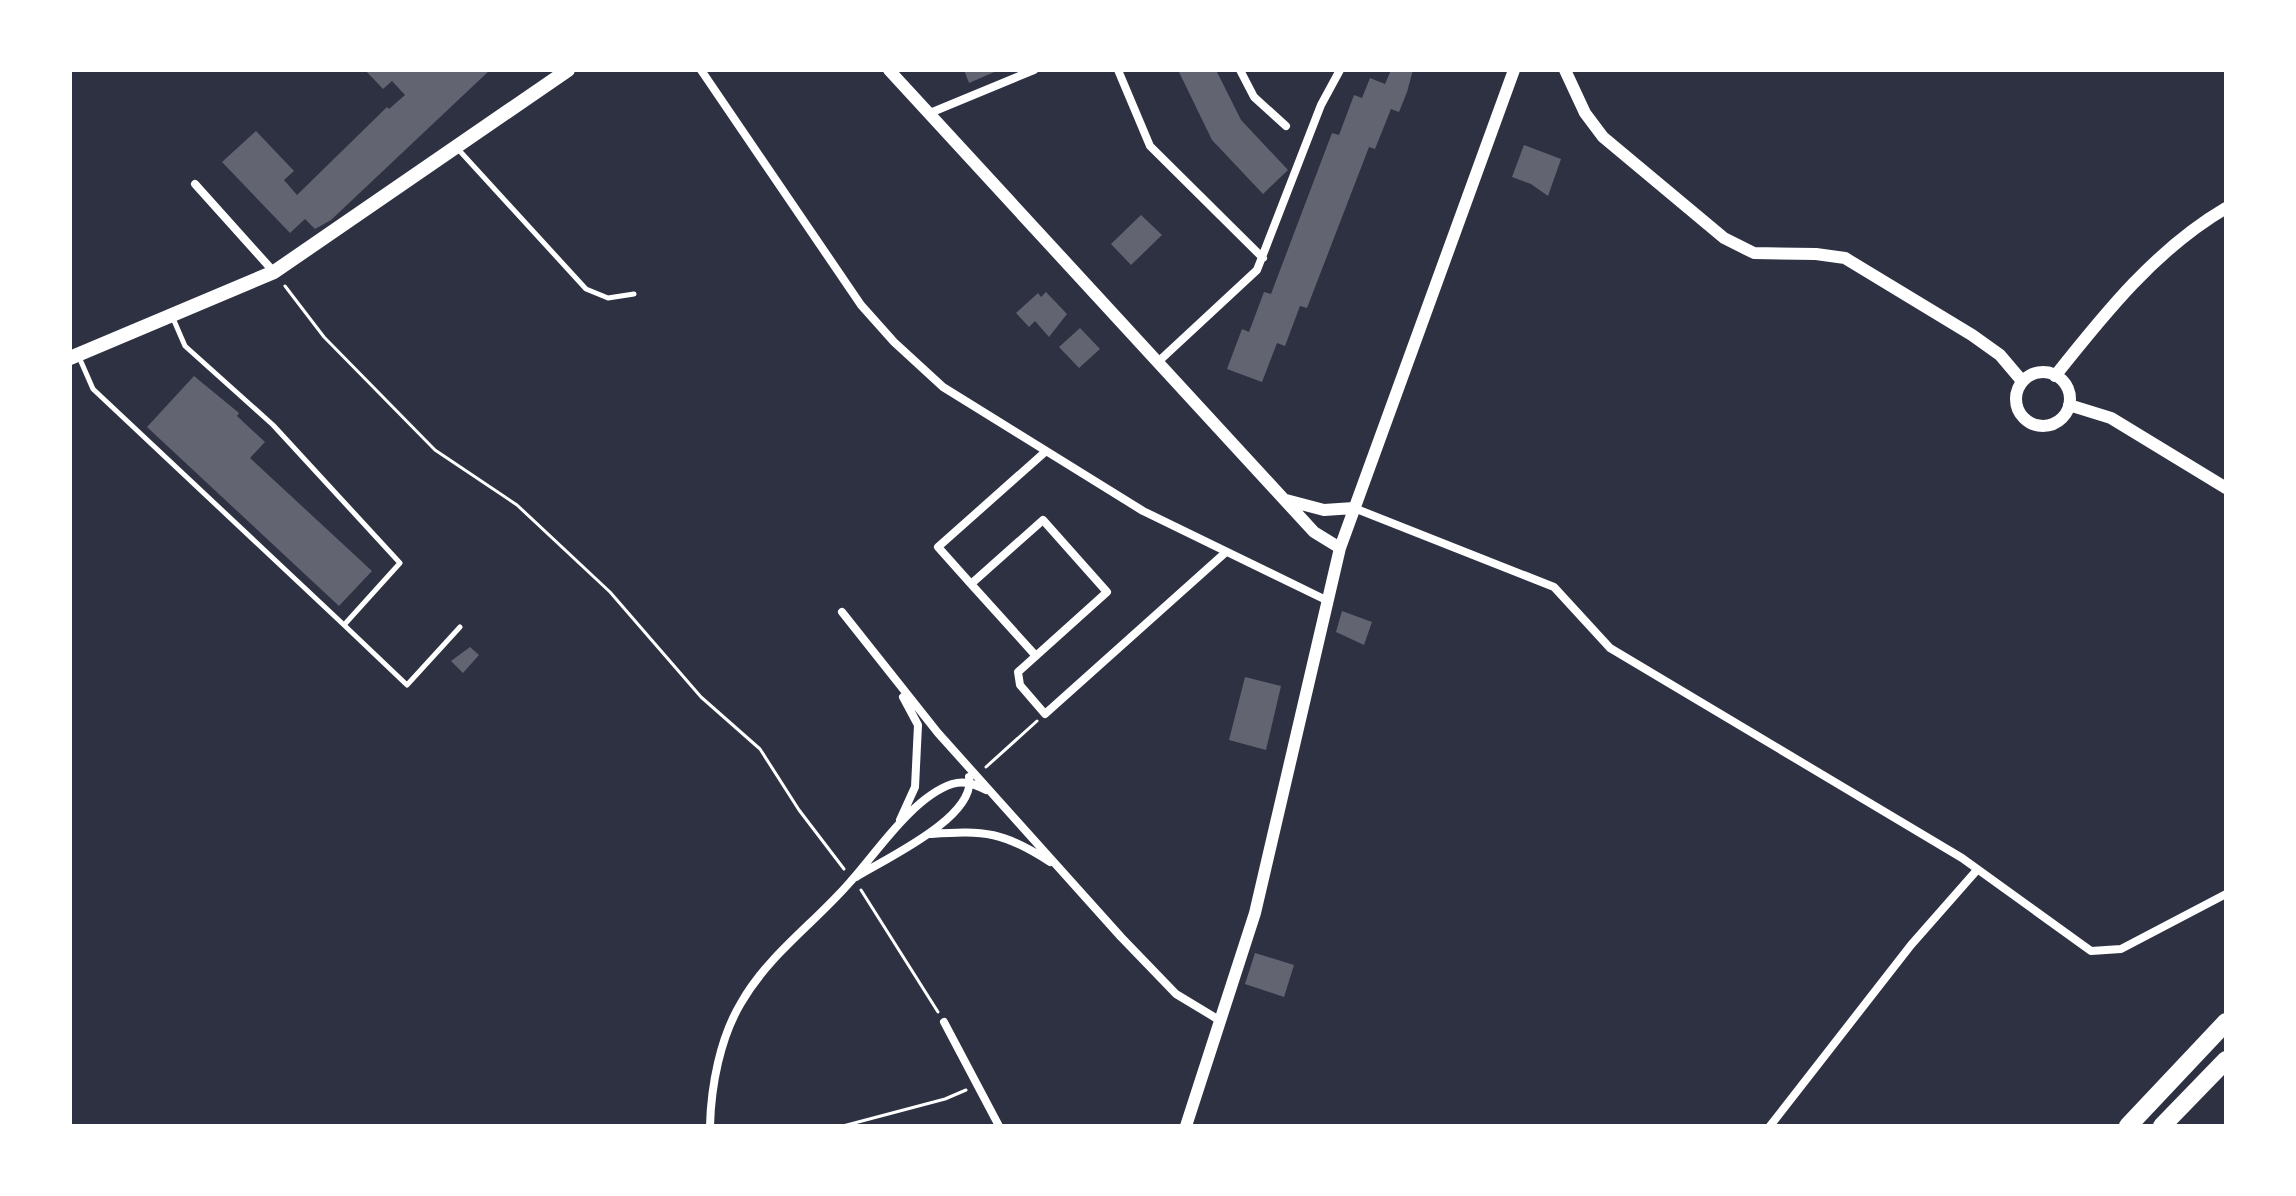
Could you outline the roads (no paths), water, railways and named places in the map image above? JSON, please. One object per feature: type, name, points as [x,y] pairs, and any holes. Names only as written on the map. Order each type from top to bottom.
[{"type":"highway","points":[[2128,1126],[2226,1022]]},
{"type":"highway","points":[[2162,1126],[2226,1060]]},
{"type":"main road","points":[[74,356],[274,272],[568,70]]},
{"type":"street","points":[[701,70],[861,305],[894,342],[943,387],[1143,511],[1326,600]]},
{"type":"street","points":[[889,70],[1314,532],[1340,548]]},
{"type":"street","points":[[930,113],[1034,70]]},
{"type":"street","points":[[1118,70],[1150,146],[1263,258]]},
{"type":"street","points":[[1240,70],[1254,97],[1286,126]]},
{"type":"street","points":[[1159,361],[1257,270],[1321,105],[1340,70]]},
{"type":"street","points":[[1186,1126],[1255,913],[1340,548],[1514,70]]},
{"type":"street","points":[[1565,70],[1585,113],[1603,137],[1724,238],[1754,253],[1845,258],[1972,335],[2000,355],[2022,381]]},
{"type":"street","points":[[195,184],[274,272]]},
{"type":"street","points":[[2055,376],[2119,297],[2226,200]]},
{"type":"street","points":[[2210,217],[2226,208]]},
{"type":"street","points":[[2038,373],[2055,376],[2067,388],[2069,405],[2060,420],[2052,425],[2035,425],[2027,421],[2020,415],[2015,398],[2022,381],[2038,373]]},
{"type":"street","points":[[2069,405],[2111,418],[2226,488]]},
{"type":"street","points":[[1036,656],[938,547],[1045,452]]},
{"type":"street","points":[[1286,500],[1324,510],[1354,508],[1554,587],[1610,648],[1977,870],[2091,951],[2121,949],[2226,894]]},
{"type":"street","points":[[971,584],[1043,520],[1107,592],[1018,672],[1020,685],[1045,714],[1226,552]]},
{"type":"street","points":[[842,612],[896,684],[965,763],[973,779],[991,792],[1176,994],[1219,1020]]},
{"type":"street","points":[[891,834],[915,787],[918,725],[896,684]]},
{"type":"street","points":[[710,1126],[711,1104],[724,1044],[740,1004],[767,964],[852,880],[891,834],[923,803],[950,785],[973,779]]},
{"type":"street","points":[[852,880],[929,834],[960,807],[973,779]]},
{"type":"street","points":[[929,834],[977,830],[1018,842],[1060,869]]},
{"type":"street","points":[[1770,1126],[1911,945],[1977,870]]},
{"type":"street","points":[[944,1022],[999,1126]]},
{"type":"lane","points":[[456,148],[586,289],[608,298],[634,294]]},
{"type":"lane","points":[[172,315],[185,346],[273,425],[400,563],[344,625]]},
{"type":"lane","points":[[74,356],[93,389],[407,685],[460,627]]}]
